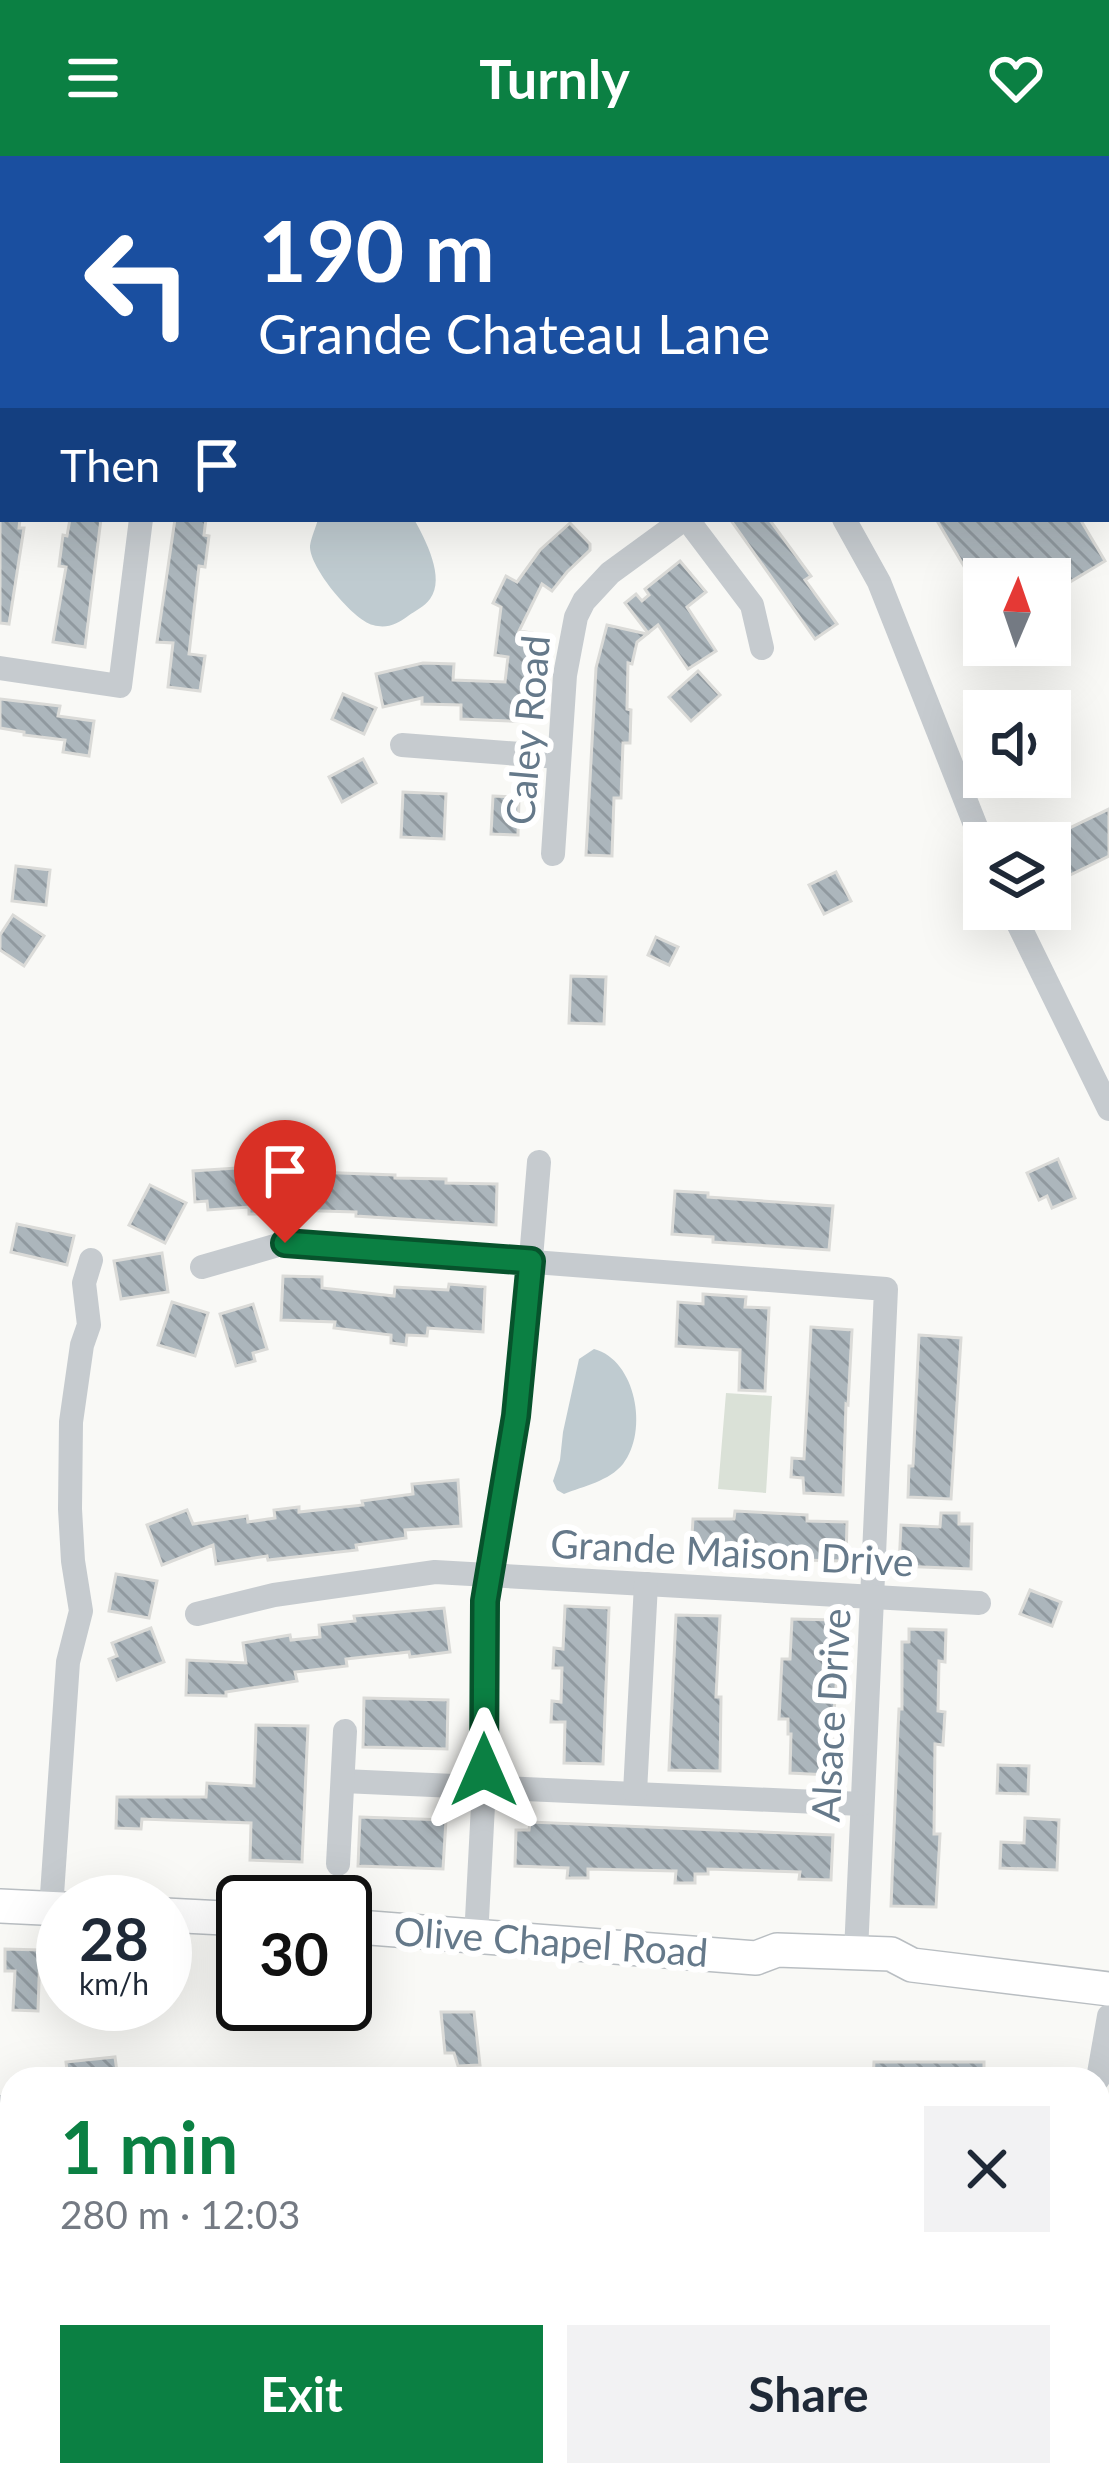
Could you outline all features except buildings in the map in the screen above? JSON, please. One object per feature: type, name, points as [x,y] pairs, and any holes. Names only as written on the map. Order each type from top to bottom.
[{"type":"main road","points":[[0,1906],[36,1908]]},
{"type":"main road","name":"Olive Chapel Road","points":[[372,1928],[756,1958],[777,1950],[891,1954],[912,1965],[1109,1989]]},
{"type":"main road","name":"Olive Chapel Road","points":[[756,1958],[777,1971],[891,1975],[912,1965]]},
{"type":"street","points":[[0,668],[120,686],[141,522]]},
{"type":"street","name":"Caley Road","points":[[553,854],[568,648],[576,617],[610,573],[682,522]]},
{"type":"street","points":[[688,522],[752,605],[762,648]]},
{"type":"street","points":[[846,522],[879,582],[974,822]]},
{"type":"street","points":[[402,745],[559,757]]},
{"type":"street","points":[[1021,930],[1109,1108]]},
{"type":"street","points":[[476,1938],[484,1786],[485,1601],[516,1416],[539,1162]]},
{"type":"street","points":[[202,1267],[285,1243],[531,1261]]},
{"type":"street","points":[[59,1875],[68,1662],[81,1611],[70,1509],[71,1422],[89,1325],[84,1282],[91,1260]]},
{"type":"street","name":"Alsace Drive","points":[[531,1261],[886,1289],[856,1952]]},
{"type":"street","name":"Grande Maison Drive","points":[[197,1614],[274,1595],[435,1572],[979,1603]]},
{"type":"street","points":[[635,1792],[646,1584]]},
{"type":"street","points":[[338,1864],[345,1731]]},
{"type":"street","points":[[343,1781],[862,1804]]},
{"type":"street","points":[[1099,2067],[1109,2016]]},
{"type":"shaded area","points":[[317,522],[415,522],[435,570],[434,590],[430,599],[400,621],[378,626],[344,603],[324,579],[310,546]]},
{"type":"shaded area","points":[[594,1349],[620,1367],[628,1382],[634,1398],[635,1434],[617,1470],[564,1494],[553,1481],[563,1432],[579,1359]]},
{"type":"shaded area","points":[[726,1393],[772,1396],[766,1493],[718,1489]]},
{"type":"route","points":[[285,1243],[531,1261],[516,1416],[485,1601],[484,1770]]}]
